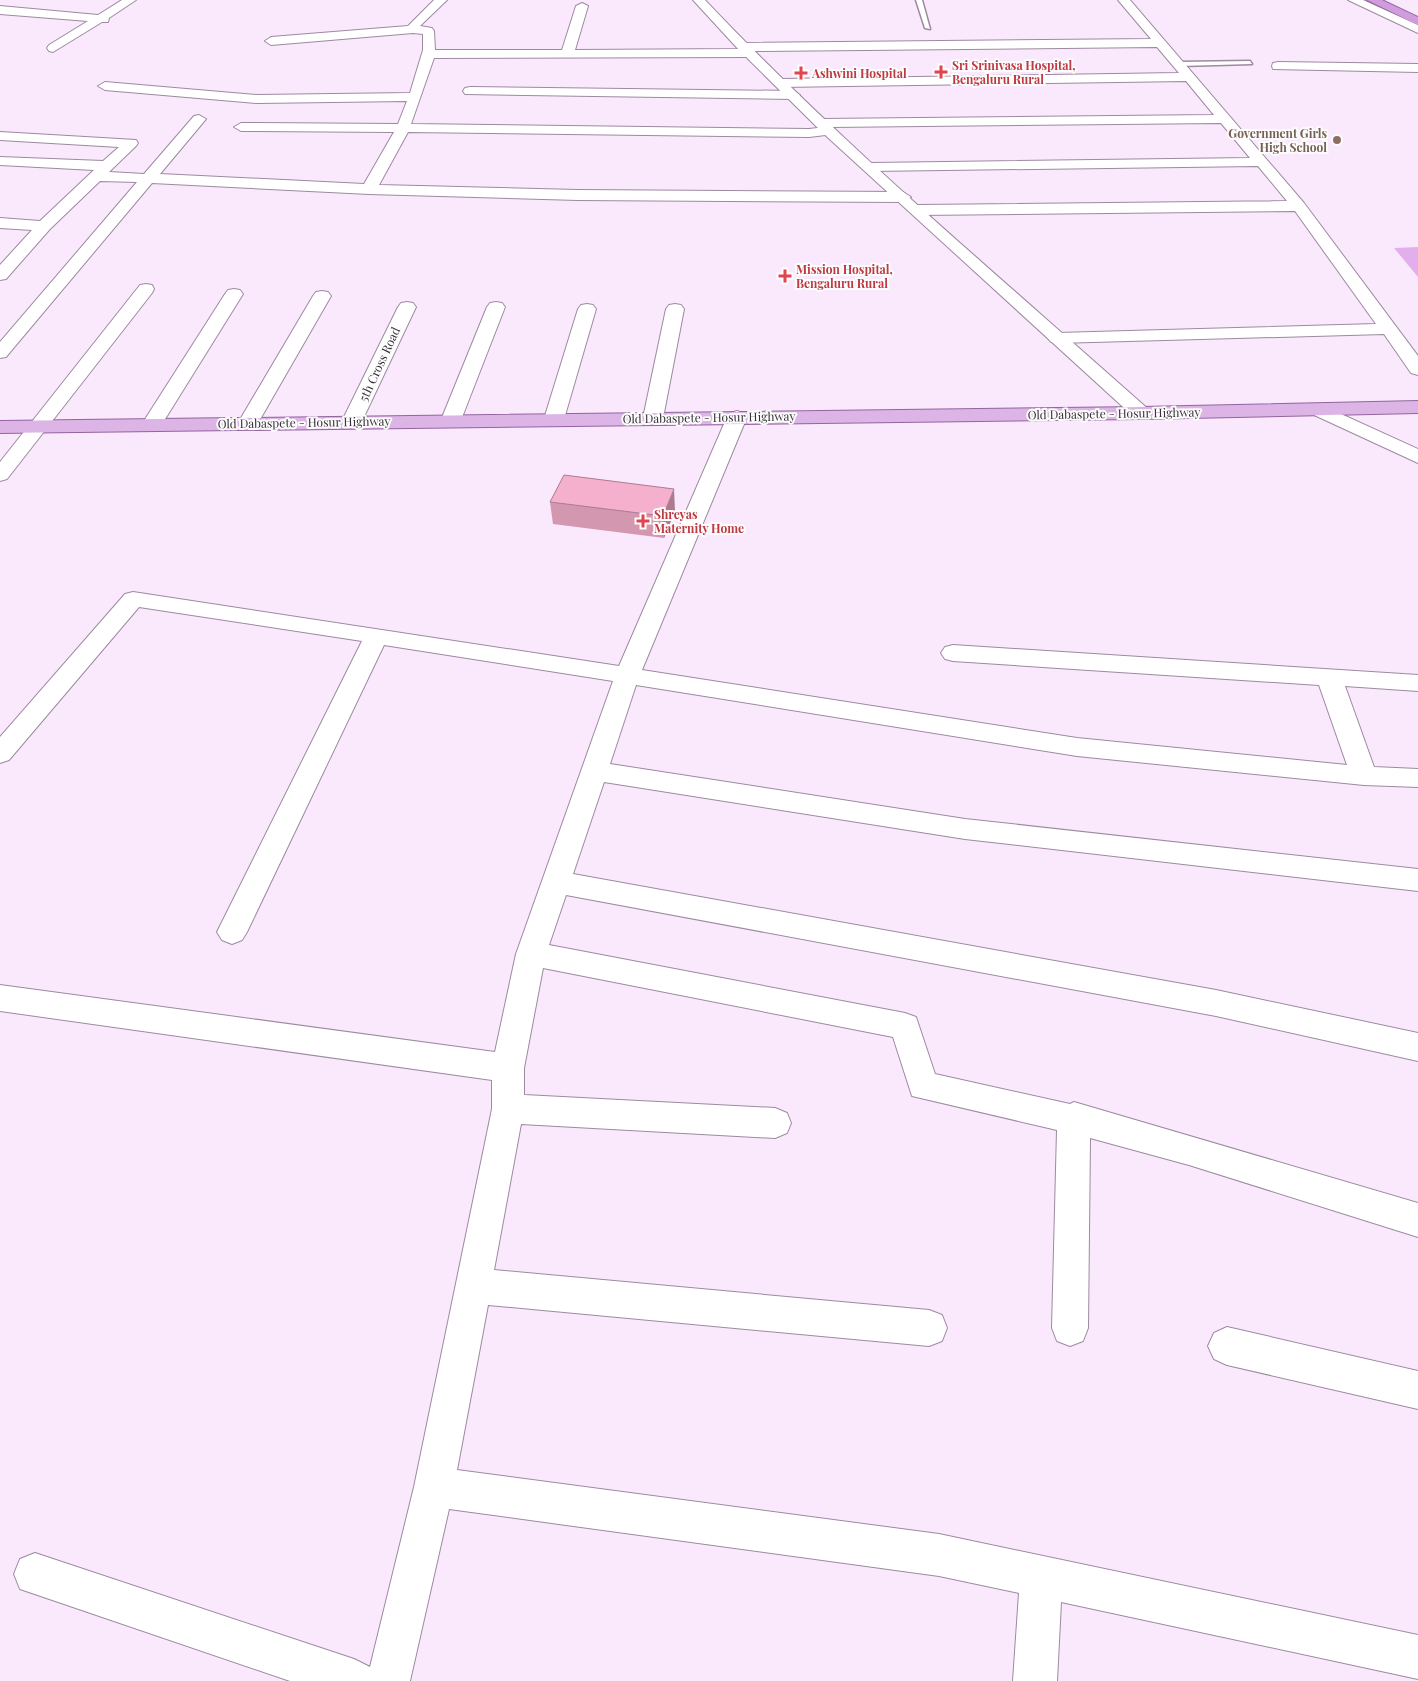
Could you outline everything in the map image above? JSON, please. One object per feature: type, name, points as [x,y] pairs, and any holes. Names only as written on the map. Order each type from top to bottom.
[{"type":"highway","points":[[1373,0],[1418,21]]},
{"type":"highway","points":[[1396,0],[1418,10]]},
{"type":"main road","name":"Old Dabaspete - Hosur Highway","points":[[0,427],[248,422],[1141,414],[1418,407]]},
{"type":"street","points":[[53,48],[104,19],[130,0]]},
{"type":"street","points":[[413,29],[414,25],[441,0]]},
{"type":"street","points":[[699,0],[746,50],[825,127],[1141,414]]},
{"type":"street","points":[[1124,0],[1299,206],[1418,369]]},
{"type":"street","points":[[1354,0],[1418,29]]},
{"type":"street","points":[[567,54],[582,6]]},
{"type":"street","points":[[0,10],[104,19]]},
{"type":"street","points":[[270,41],[413,29],[428,31],[431,36],[428,54],[403,128],[369,189]]},
{"type":"street","points":[[428,54],[480,60],[567,54],[1161,43]]},
{"type":"street","points":[[1278,66],[1418,68]]},
{"type":"street","points":[[780,83],[1191,77]]},
{"type":"street","points":[[105,86],[257,98],[414,97]]},
{"type":"street","points":[[453,128],[472,86],[793,95]]},
{"type":"street","points":[[0,353],[199,119]]},
{"type":"street","points":[[241,127],[809,133],[825,127],[1226,119]]},
{"type":"street","points":[[0,136],[131,143],[44,226],[0,275]]},
{"type":"street","points":[[0,161],[103,171],[148,178],[369,189],[578,195],[903,197]]},
{"type":"street","points":[[871,167],[1262,162]]},
{"type":"street","points":[[917,210],[1299,206]]},
{"type":"street","points":[[3,225],[44,226]]},
{"type":"street","points":[[0,475],[146,288]]},
{"type":"street","points":[[152,424],[234,294]]},
{"type":"street","points":[[248,422],[322,296]]},
{"type":"street","name":"5th Cross Road","points":[[352,421],[407,306]]},
{"type":"street","points":[[450,420],[496,307]]},
{"type":"street","points":[[554,419],[587,309]]},
{"type":"street","points":[[653,418],[675,309]]},
{"type":"street","points":[[1057,338],[1389,329]]},
{"type":"street","points":[[1319,410],[1418,457]]},
{"type":"street","points":[[388,1681],[434,1487],[508,1109],[508,1068],[531,954],[627,676],[737,417]]},
{"type":"street","points":[[0,754],[133,599],[1077,747],[1364,776],[1418,778]]},
{"type":"street","points":[[232,932],[376,636]]},
{"type":"street","points":[[953,653],[1418,682]]},
{"type":"street","points":[[1329,677],[1364,776]]},
{"type":"street","points":[[594,771],[965,829],[1418,880]]},
{"type":"street","points":[[556,882],[1216,1003],[1418,1047]]},
{"type":"street","points":[[531,954],[905,1026],[923,1086],[1074,1118],[1190,1150],[1377,1210],[1418,1220]]},
{"type":"street","points":[[0,998],[508,1068]]},
{"type":"street","points":[[508,1109],[775,1123]]},
{"type":"street","points":[[1070,1328],[1074,1118]]},
{"type":"street","points":[[472,1286],[929,1328]]},
{"type":"street","points":[[1227,1346],[1418,1390]]},
{"type":"street","points":[[434,1487],[939,1555],[1418,1657]]},
{"type":"street","points":[[35,1574],[354,1681]]},
{"type":"street","points":[[1035,1681],[1041,1577]]},
{"type":"lane","points":[[919,0],[928,28]]},
{"type":"lane","points":[[1180,64],[1250,63]]},
{"type":"shaded area","points":[[1418,247],[1418,277],[1394,248]]},
{"type":"building","points":[[564,475],[674,489],[663,516],[550,502]]},
{"type":"place","name":"Sri Srinivasa Hospital, Bengaluru Rural","points":[[941,72]]},
{"type":"place","name":"Ashwini Hospital","points":[[801,73]]},
{"type":"place","name":"Government Girls High School","points":[[1337,140]]},
{"type":"place","name":"Mission Hospital, Bengaluru Rural","points":[[785,276]]},
{"type":"place","name":"Shreyas Maternity Home","points":[[643,521]]}]
